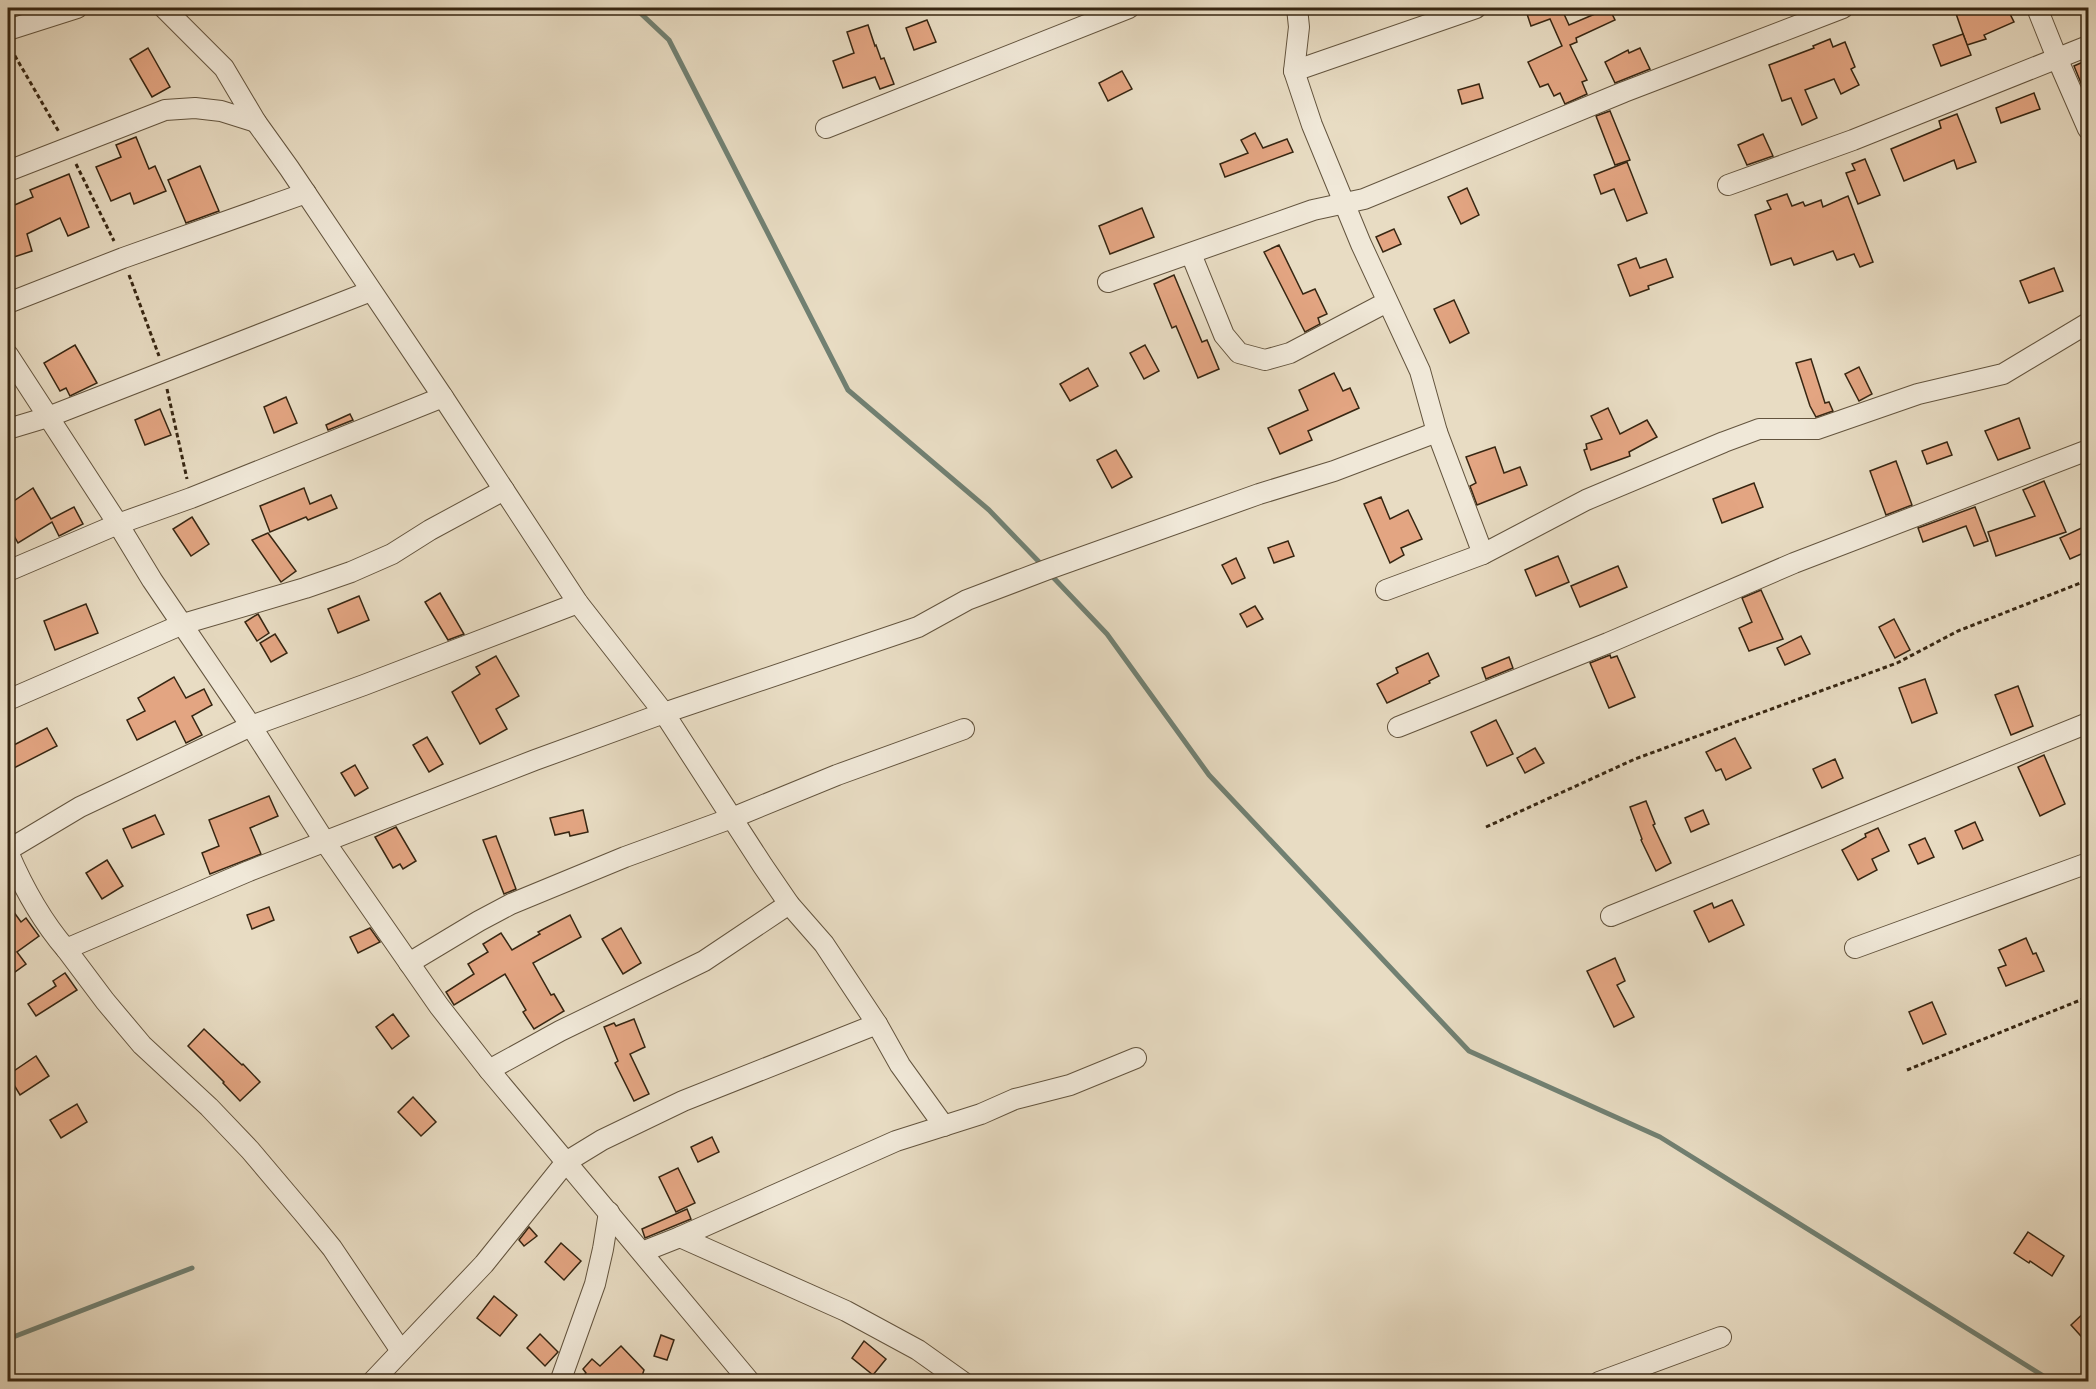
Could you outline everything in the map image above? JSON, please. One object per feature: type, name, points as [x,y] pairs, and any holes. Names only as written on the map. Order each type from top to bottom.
[{"type":"street","points":[[8,30],[77,8]]},
{"type":"street","points":[[164,8],[224,68],[256,122],[443,397],[578,603],[664,713],[789,904],[824,944],[877,1024],[900,1065],[944,1126]]},
{"type":"street","points":[[826,128],[1129,8]]},
{"type":"street","points":[[1297,8],[1299,27],[1294,71],[1312,125],[1361,244],[1420,371],[1437,432],[1483,554]]},
{"type":"street","points":[[1294,71],[1476,8]]},
{"type":"street","points":[[1108,282],[1312,210],[1364,199],[1624,92],[1843,8]]},
{"type":"street","points":[[2037,8],[2056,58],[2088,129]]},
{"type":"street","points":[[1728,185],[1853,140],[2088,45]]},
{"type":"street","points":[[8,171],[165,110],[195,108],[221,111],[256,122]]},
{"type":"street","points":[[272,204],[289,168]]},
{"type":"street","points":[[8,303],[306,193]]},
{"type":"street","points":[[1191,254],[1224,335],[1239,353],[1265,360],[1290,354],[1388,302]]},
{"type":"street","points":[[8,429],[48,417],[371,291]]},
{"type":"street","points":[[1386,590],[1483,554],[1586,500],[1724,442],[1760,429],[1817,429],[1918,394],[2004,374],[2088,323]]},
{"type":"street","points":[[8,355],[152,580],[251,726],[325,842],[409,963],[489,1070],[750,1382]]},
{"type":"street","points":[[8,571],[118,524],[202,494],[443,397]]},
{"type":"street","points":[[66,949],[195,893],[430,799],[664,713],[918,627],[967,600],[1046,570],[1259,494],[1334,471],[1437,432]]},
{"type":"street","points":[[1398,727],[1608,643],[1794,563],[2088,450]]},
{"type":"street","points":[[8,700],[183,624],[351,572],[392,554],[430,530],[504,490]]},
{"type":"street","points":[[401,1351],[332,1248],[305,1215],[250,1150],[142,1046],[105,1001],[51,932],[31,900],[8,851],[80,807],[251,726],[578,603]]},
{"type":"street","points":[[1611,916],[2088,723]]},
{"type":"street","points":[[409,963],[511,904],[837,775],[964,729]]},
{"type":"street","points":[[1856,948],[2088,862]]},
{"type":"street","points":[[489,1070],[560,1031],[704,961],[789,904]]},
{"type":"street","points":[[372,1382],[484,1264],[566,1162],[602,1140],[683,1101],[877,1024]]},
{"type":"street","points":[[642,1252],[680,1238],[896,1141],[981,1113],[1015,1099],[1071,1085],[1136,1058]]},
{"type":"street","points":[[560,1382],[595,1284],[609,1212]]},
{"type":"street","points":[[680,1238],[846,1311],[918,1350],[963,1382]]},
{"type":"street","points":[[1599,1382],[1721,1337]]},
{"type":"path","points":[[1486,827],[1635,759],[1897,663],[1958,631],[2088,580]]},
{"type":"path","points":[[1907,1070],[2088,997]]},
{"type":"building","points":[[1525,8],[1577,8],[1577,10],[1564,14],[1569,25],[1609,8],[1615,20],[1576,38],[1577,42],[1570,45],[1587,80],[1582,82],[1587,94],[1565,104],[1560,93],[1554,96],[1548,84],[1540,87],[1528,62],[1562,46],[1550,19],[1531,26]]},
{"type":"building","points":[[1954,8],[2007,8],[2014,22],[1984,35],[1986,39],[1967,45]]},
{"type":"building","points":[[927,20],[936,42],[914,50],[906,28]]},
{"type":"building","points":[[868,25],[875,46],[881,59],[884,58],[894,84],[880,89],[875,77],[843,88],[833,61],[854,53],[847,32]]},
{"type":"building","points":[[1963,34],[1971,55],[1941,66],[1933,45]]},
{"type":"building","points":[[1830,39],[1833,47],[1845,42],[1855,67],[1851,69],[1859,85],[1841,94],[1834,79],[1805,90],[1817,118],[1802,125],[1791,98],[1782,101],[1769,65],[1814,48],[1813,46]]},
{"type":"building","points":[[148,48],[170,87],[152,97],[130,59]]},
{"type":"building","points":[[1640,48],[1650,69],[1615,83],[1605,62],[1628,50],[1629,53]]},
{"type":"building","points":[[2083,62],[2088,73],[2088,100],[2074,66]]},
{"type":"building","points":[[1122,71],[1132,89],[1108,101],[1099,83]]},
{"type":"building","points":[[1479,84],[1483,98],[1462,104],[1458,90]]},
{"type":"building","points":[[2034,93],[2040,109],[2001,123],[1996,108]]},
{"type":"building","points":[[1610,111],[1630,160],[1615,165],[1596,116]]},
{"type":"building","points":[[1957,114],[1976,162],[1957,169],[1954,160],[1904,181],[1891,149],[1941,128],[1939,121]]},
{"type":"building","points":[[1255,133],[1263,148],[1287,139],[1293,152],[1225,177],[1220,164],[1248,153],[1241,140]]},
{"type":"building","points":[[1763,134],[1773,156],[1747,165],[1738,145]]},
{"type":"building","points":[[136,137],[149,169],[155,166],[166,191],[134,204],[130,193],[111,201],[96,167],[121,157],[116,145]]},
{"type":"building","points":[[1865,159],[1880,195],[1858,204],[1846,173],[1855,170],[1852,164]]},
{"type":"building","points":[[1627,162],[1647,213],[1627,221],[1614,189],[1601,194],[1594,175]]},
{"type":"building","points":[[200,166],[219,211],[186,223],[168,180]]},
{"type":"building","points":[[69,174],[89,227],[68,236],[60,218],[27,234],[32,251],[8,259],[8,214],[12,212],[10,207],[33,197],[30,190]]},
{"type":"building","points":[[1467,188],[1479,215],[1461,224],[1448,197]]},
{"type":"building","points":[[1787,194],[1792,206],[1803,202],[1805,206],[1821,200],[1823,207],[1848,196],[1873,262],[1860,267],[1854,254],[1837,260],[1833,251],[1794,265],[1791,258],[1771,265],[1755,215],[1771,209],[1767,201]]},
{"type":"building","points":[[1142,208],[1154,237],[1110,254],[1099,226]]},
{"type":"building","points":[[1394,229],[1401,244],[1383,252],[1376,237]]},
{"type":"building","points":[[1279,245],[1303,294],[1315,289],[1327,314],[1318,318],[1320,324],[1305,332],[1264,252]]},
{"type":"building","points":[[1636,258],[1640,268],[1666,259],[1673,277],[1648,286],[1649,289],[1630,296],[1618,265]]},
{"type":"building","points":[[2054,268],[2063,291],[2029,303],[2020,281]]},
{"type":"building","points":[[1174,275],[1202,342],[1207,340],[1219,369],[1198,378],[1176,326],[1172,328],[1154,284]]},
{"type":"building","points":[[1454,300],[1469,333],[1450,343],[1434,309]]},
{"type":"building","points":[[75,345],[97,383],[70,396],[66,388],[60,391],[44,363]]},
{"type":"building","points":[[1145,345],[1159,371],[1144,379],[1130,353]]},
{"type":"building","points":[[1811,359],[1825,403],[1829,402],[1833,411],[1816,417],[1810,406],[1796,363]]},
{"type":"building","points":[[1859,367],[1872,394],[1859,401],[1845,374]]},
{"type":"building","points":[[1088,368],[1098,386],[1070,401],[1060,384]]},
{"type":"building","points":[[1334,373],[1343,391],[1350,388],[1359,408],[1308,431],[1312,440],[1280,454],[1268,428],[1308,410],[1299,390]]},
{"type":"building","points":[[286,397],[297,423],[274,433],[264,407]]},
{"type":"building","points":[[1608,408],[1620,434],[1647,420],[1657,437],[1629,452],[1630,456],[1591,470],[1584,450],[1587,449],[1586,444],[1602,439],[1591,416]]},
{"type":"building","points":[[160,409],[171,435],[145,445],[135,420]]},
{"type":"building","points":[[350,414],[353,420],[328,430],[326,425]]},
{"type":"building","points":[[2019,418],[2030,448],[1998,460],[1985,431]]},
{"type":"building","points":[[1947,442],[1952,455],[1927,464],[1922,451]]},
{"type":"building","points":[[1495,447],[1504,473],[1520,467],[1527,485],[1477,505],[1470,486],[1476,483],[1466,457]]},
{"type":"building","points":[[1116,450],[1132,477],[1112,488],[1097,460]]},
{"type":"building","points":[[1896,461],[1912,505],[1886,515],[1870,471]]},
{"type":"building","points":[[2044,481],[2066,532],[1996,556],[1988,532],[2035,516],[2023,490]]},
{"type":"building","points":[[1754,483],[1763,507],[1722,523],[1713,499]]},
{"type":"building","points":[[33,488],[51,519],[74,507],[83,524],[59,536],[52,522],[18,543],[8,525],[8,505]]},
{"type":"building","points":[[304,488],[310,504],[331,495],[337,508],[308,520],[306,517],[270,532],[260,506]]},
{"type":"building","points":[[1381,497],[1390,519],[1408,510],[1422,539],[1401,548],[1404,555],[1390,563],[1364,504]]},
{"type":"building","points":[[1975,507],[1988,541],[1974,546],[1966,526],[1923,542],[1918,528]]},
{"type":"building","points":[[192,517],[209,544],[191,556],[173,529]]},
{"type":"building","points":[[2088,525],[2088,551],[2070,559],[2060,538]]},
{"type":"building","points":[[268,533],[296,571],[281,582],[252,540]]},
{"type":"building","points":[[1288,541],[1294,556],[1274,563],[1268,548]]},
{"type":"building","points":[[1558,556],[1569,582],[1536,596],[1525,570]]},
{"type":"building","points":[[1236,558],[1245,578],[1232,584],[1222,565]]},
{"type":"building","points":[[1618,566],[1627,587],[1580,607],[1571,586]]},
{"type":"building","points":[[1761,590],[1783,639],[1749,651],[1739,628],[1752,622],[1742,598]]},
{"type":"building","points":[[440,593],[464,634],[448,640],[425,602]]},
{"type":"building","points":[[359,596],[369,620],[338,633],[328,609]]},
{"type":"building","points":[[86,604],[98,633],[55,650],[44,621]]},
{"type":"building","points":[[1255,606],[1263,619],[1247,627],[1240,614]]},
{"type":"building","points":[[258,614],[269,633],[257,641],[245,622]]},
{"type":"building","points":[[1894,619],[1910,650],[1895,658],[1879,627]]},
{"type":"building","points":[[275,634],[287,653],[271,662],[260,643]]},
{"type":"building","points":[[1801,636],[1810,654],[1785,665],[1777,648]]},
{"type":"building","points":[[1428,653],[1439,676],[1429,681],[1430,683],[1387,703],[1377,684],[1398,673],[1396,668]]},
{"type":"building","points":[[1610,655],[1611,658],[1617,656],[1635,697],[1609,708],[1590,663]]},
{"type":"building","points":[[496,656],[519,696],[496,709],[507,729],[480,744],[452,692],[480,674],[476,667]]},
{"type":"building","points":[[1509,657],[1513,668],[1486,679],[1482,668]]},
{"type":"building","points":[[174,677],[186,698],[204,689],[212,705],[192,716],[202,735],[186,743],[175,721],[137,740],[127,720],[145,711],[138,698]]},
{"type":"building","points":[[1925,679],[1937,713],[1912,723],[1899,688]]},
{"type":"building","points":[[2018,686],[2033,726],[2011,735],[1995,695]]},
{"type":"building","points":[[1496,720],[1513,754],[1487,766],[1471,732]]},
{"type":"building","points":[[47,728],[57,746],[8,771],[8,748]]},
{"type":"building","points":[[427,737],[443,764],[429,772],[413,745]]},
{"type":"building","points":[[1735,738],[1751,768],[1726,780],[1721,769],[1716,771],[1706,752]]},
{"type":"building","points":[[1535,748],[1544,763],[1525,773],[1517,758]]},
{"type":"building","points":[[2044,755],[2065,804],[2040,816],[2018,767]]},
{"type":"building","points":[[1835,759],[1843,778],[1822,788],[1813,769]]},
{"type":"building","points":[[355,765],[368,788],[355,796],[341,773]]},
{"type":"building","points":[[269,796],[278,816],[250,828],[261,854],[210,874],[202,853],[219,846],[209,820]]},
{"type":"building","points":[[1646,801],[1655,824],[1653,825],[1671,863],[1656,871],[1641,840],[1630,807]]},
{"type":"building","points":[[583,810],[588,832],[570,836],[569,832],[555,835],[550,818]]},
{"type":"building","points":[[1703,810],[1709,824],[1691,832],[1685,818]]},
{"type":"building","points":[[155,815],[164,834],[132,848],[123,829]]},
{"type":"building","points":[[1975,822],[1983,840],[1963,849],[1955,831]]},
{"type":"building","points":[[396,827],[416,861],[403,869],[400,864],[393,868],[375,837]]},
{"type":"building","points":[[1878,828],[1889,851],[1872,859],[1877,870],[1858,880],[1842,850]]},
{"type":"building","points":[[496,836],[516,889],[504,894],[483,840]]},
{"type":"building","points":[[1925,838],[1934,857],[1918,864],[1909,845]]},
{"type":"building","points":[[107,860],[123,886],[102,899],[86,873]]},
{"type":"building","points":[[1732,900],[1744,925],[1709,942],[1694,911],[1712,903],[1714,908]]},
{"type":"building","points":[[8,904],[21,922],[26,918],[39,936],[17,952],[26,964],[8,977]]},
{"type":"building","points":[[269,907],[274,920],[252,929],[247,915]]},
{"type":"building","points":[[570,915],[581,937],[533,963],[551,995],[554,994],[564,1011],[534,1029],[523,1012],[526,1010],[505,974],[454,1005],[446,992],[474,974],[468,964],[488,952],[483,944],[501,933],[512,950],[540,934],[538,932]]},
{"type":"building","points":[[370,928],[380,942],[358,953],[350,937]]},
{"type":"building","points":[[621,928],[641,963],[623,974],[602,939]]},
{"type":"building","points":[[2026,938],[2044,971],[2006,986],[1998,968],[2006,965],[1999,950]]},
{"type":"building","points":[[1615,958],[1625,981],[1617,985],[1634,1017],[1614,1027],[1587,971]]},
{"type":"building","points":[[65,973],[77,990],[36,1016],[28,1004],[56,986],[53,981]]},
{"type":"building","points":[[1932,1002],[1946,1034],[1923,1044],[1909,1012]]},
{"type":"building","points":[[393,1014],[409,1036],[392,1049],[376,1027]]},
{"type":"building","points":[[634,1019],[645,1047],[630,1054],[649,1094],[634,1101],[615,1063],[618,1061],[604,1027],[614,1023],[616,1026]]},
{"type":"building","points":[[204,1029],[260,1082],[240,1101],[188,1046]]},
{"type":"building","points":[[36,1056],[49,1076],[20,1095],[8,1075]]},
{"type":"building","points":[[413,1097],[436,1122],[421,1136],[398,1112]]},
{"type":"building","points":[[77,1104],[87,1122],[61,1138],[50,1120]]},
{"type":"building","points":[[712,1137],[719,1152],[698,1162],[691,1147]]},
{"type":"building","points":[[678,1168],[695,1203],[676,1212],[659,1177]]},
{"type":"building","points":[[687,1209],[691,1219],[645,1238],[642,1229]]},
{"type":"building","points":[[529,1227],[537,1236],[524,1246],[519,1240]]},
{"type":"building","points":[[2028,1232],[2064,1256],[2052,1276],[2014,1253]]},
{"type":"building","points":[[561,1243],[581,1261],[564,1280],[545,1262]]},
{"type":"building","points":[[494,1296],[517,1315],[500,1336],[477,1318]]},
{"type":"building","points":[[2088,1309],[2088,1344],[2071,1325]]},
{"type":"building","points":[[540,1334],[558,1352],[545,1366],[527,1348]]},
{"type":"building","points":[[661,1335],[674,1340],[667,1360],[654,1356]]},
{"type":"building","points":[[864,1341],[886,1359],[873,1375],[852,1358]]},
{"type":"building","points":[[621,1346],[644,1370],[640,1382],[578,1382],[586,1373],[583,1369],[592,1359],[600,1366]]},
{"type":"waterway","points":[[635,8],[669,40],[848,390],[989,510],[1043,566]]},
{"type":"waterway","points":[[1049,573],[1107,634],[1209,775],[1469,1051],[1660,1137],[2053,1382]]},
{"type":"waterway","points":[[8,1339],[192,1268]]}]
